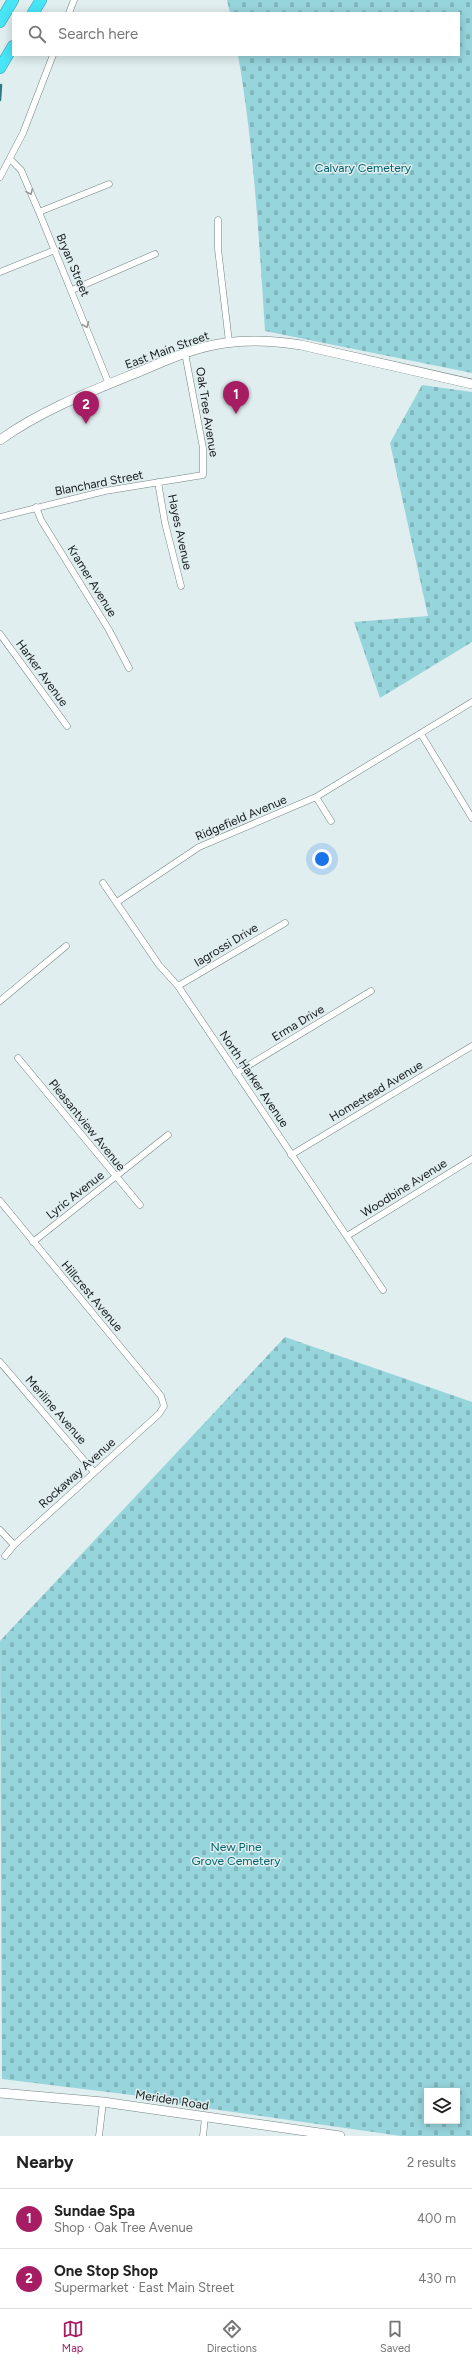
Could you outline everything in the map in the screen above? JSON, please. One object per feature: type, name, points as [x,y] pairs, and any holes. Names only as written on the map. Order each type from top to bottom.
[{"type":"highway","points":[[0,22],[13,0]]},
{"type":"highway","points":[[35,12],[41,0]]},
{"type":"highway","points":[[0,68],[12,48]]},
{"type":"main road","name":"East Main Street","points":[[0,440],[52,408],[185,353],[229,342],[260,340],[295,344],[472,384]]},
{"type":"main road","name":"Meriden Road","points":[[0,2093],[103,2102],[205,2118],[340,2136]]},
{"type":"street","points":[[69,12],[74,0]]},
{"type":"street","points":[[0,177],[30,116],[53,56]]},
{"type":"street","name":"Bryan Street","points":[[10,159],[21,170],[72,290],[109,384]]},
{"type":"street","points":[[39,212],[109,184]]},
{"type":"street","points":[[218,220],[218,249],[229,342]]},
{"type":"street","points":[[0,272],[55,250]]},
{"type":"street","points":[[72,290],[155,254]]},
{"type":"street","name":"Oak Tree Avenue","points":[[185,353],[203,448],[203,475]]},
{"type":"street","name":"Blanchard Street","points":[[0,517],[36,507],[158,482],[203,475]]},
{"type":"street","name":"Hayes Avenue","points":[[158,482],[164,523],[181,586]]},
{"type":"street","name":"Kramer Avenue","points":[[36,507],[40,520],[110,630],[129,668]]},
{"type":"street","name":"Harker Avenue","points":[[0,634],[67,726]]},
{"type":"street","name":"Ridgefield Avenue","points":[[117,902],[182,857],[205,844],[316,797],[472,702]]},
{"type":"street","points":[[421,734],[471,816]]},
{"type":"street","points":[[316,797],[331,821]]},
{"type":"street","name":"North Harker Avenue","points":[[103,883],[159,965],[178,986],[383,1290]]},
{"type":"street","name":"Iagrossi Drive","points":[[178,986],[285,923]]},
{"type":"street","points":[[0,1001],[66,946]]},
{"type":"street","name":"Erma Drive","points":[[236,1073],[371,991]]},
{"type":"street","name":"Homestead Avenue","points":[[291,1155],[472,1047]]},
{"type":"street","name":"Pleasantview Avenue","points":[[18,1058],[140,1206]]},
{"type":"street","name":"Lyric Avenue","points":[[33,1242],[116,1178],[168,1135]]},
{"type":"street","name":"Woodbine Avenue","points":[[347,1236],[472,1159]]},
{"type":"street","name":"Hillcrest Avenue","points":[[0,1201],[161,1396],[164,1406]]},
{"type":"street","name":"Meriline Avenue","points":[[0,1362],[94,1472]]},
{"type":"street","name":"Rockaway Avenue","points":[[5,1556],[14,1545],[159,1414],[164,1406]]},
{"type":"street","points":[[0,1530],[14,1545]]},
{"type":"street","points":[[99,2136],[103,2102]]},
{"type":"street","points":[[203,2136],[205,2118]]},
{"type":"green space","name":"Calvary Cemetery","points":[[227,0],[472,0],[472,373],[265,331],[252,158],[244,89],[238,56],[460,56],[460,12],[230,12]]},
{"type":"green space","points":[[422,385],[472,392],[472,642],[380,698],[354,622],[428,616],[390,443]]},
{"type":"green space","name":"New Pine Grove Cemetery","points":[[285,1337],[472,1402],[472,2136],[401,2136],[170,2103],[140,2096],[2,2079],[0,1641]]},
{"type":"waterway","points":[[0,100],[1,85]]},
{"type":"place","name":"Sundae Spa","points":[[236,414]]},
{"type":"place","name":"One Stop Shop","points":[[86,424]]}]
